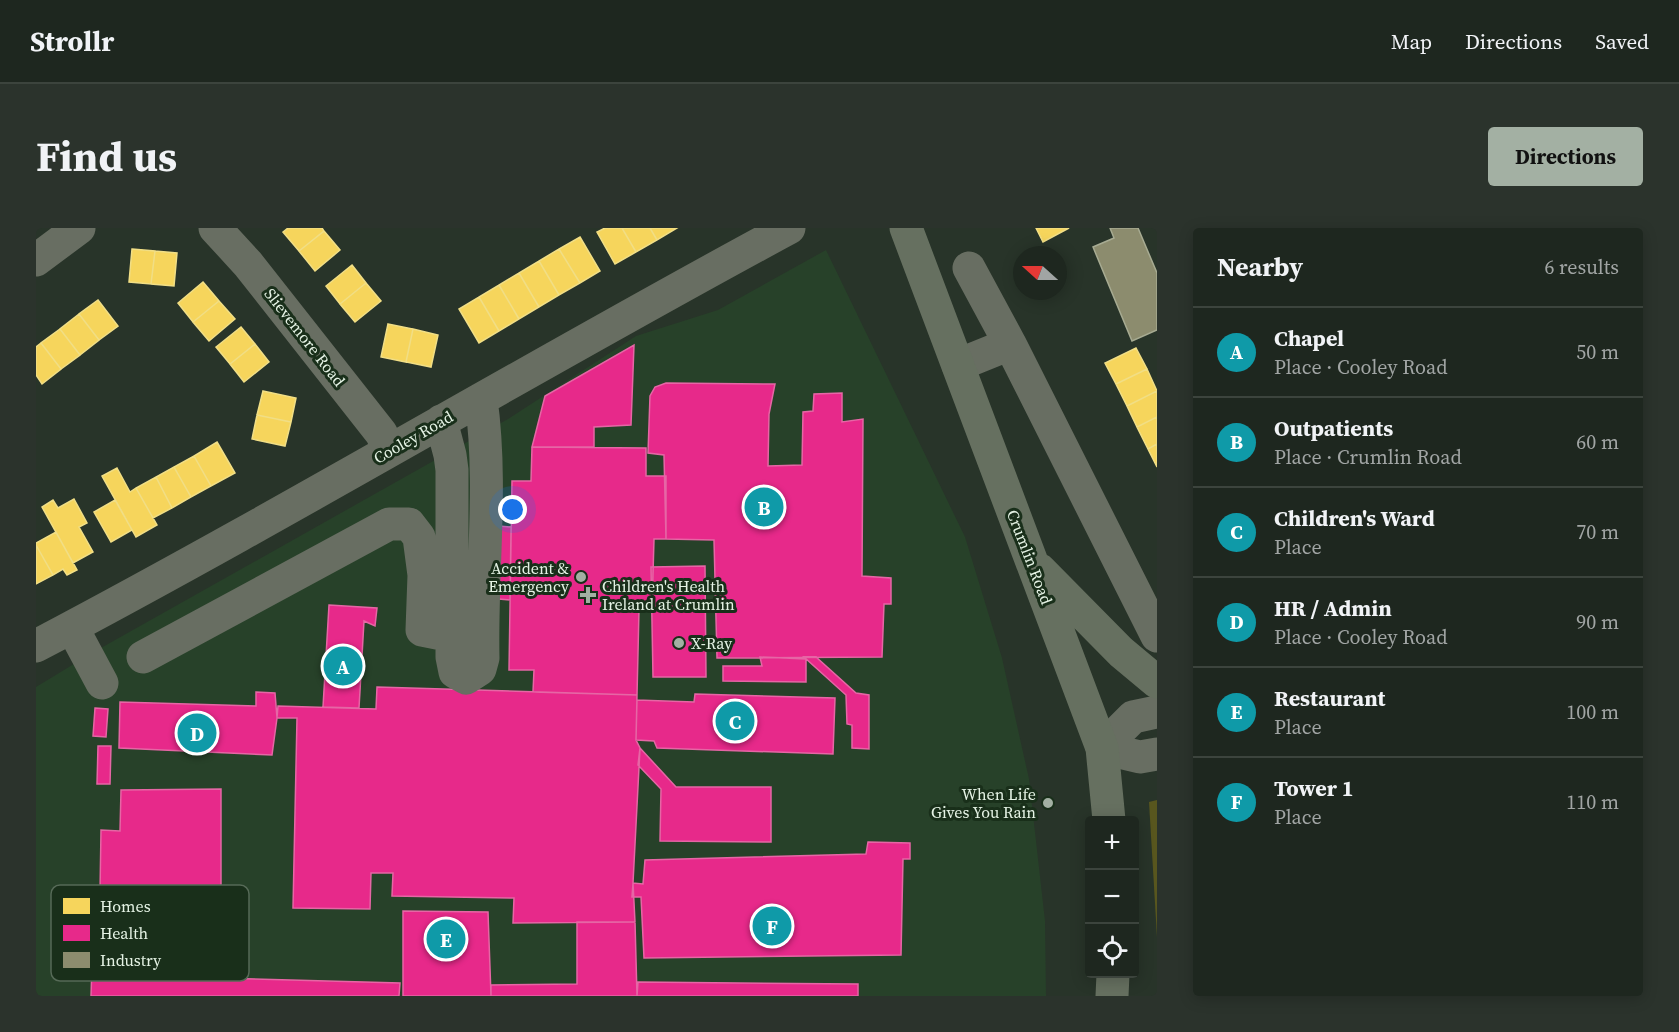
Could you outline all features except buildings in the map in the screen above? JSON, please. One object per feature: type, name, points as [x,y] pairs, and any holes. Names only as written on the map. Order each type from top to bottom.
[{"type":"main road","name":"Crumlin Road","points":[[906,228],[1102,748],[1109,816]]},
{"type":"main road","points":[[1032,562],[1121,652],[1157,682]]},
{"type":"main road","points":[[1112,996],[1113,978]]},
{"type":"street","points":[[36,260],[79,228]]},
{"type":"street","name":"Slievemore Road","points":[[215,228],[248,264],[381,433],[390,450]]},
{"type":"street","name":"Cooley Road","points":[[36,646],[789,228]]},
{"type":"street","points":[[969,268],[1010,344],[1157,636]]},
{"type":"street","points":[[958,365],[1010,344]]},
{"type":"street","points":[[441,421],[452,470],[450,566],[452,657],[455,672],[466,678],[480,669],[483,658],[487,536],[486,436],[481,399]]},
{"type":"street","points":[[143,657],[389,524],[409,524],[419,537],[424,575],[422,630],[452,636]]},
{"type":"street","points":[[72,627],[102,683]]},
{"type":"street","points":[[1102,748],[1132,717],[1157,712]]},
{"type":"street","points":[[1102,748],[1140,757],[1157,754]]},
{"type":"shaded area","name":"Children's Health Ireland at Crumlin","points":[[826,250],[965,537],[1002,658],[1029,779],[1045,921],[1046,996],[36,996],[36,687],[92,653],[508,419],[636,336],[718,310]]},
{"type":"shaded area","points":[[1157,800],[1157,937],[1149,802]]},
{"type":"place","name":"Outpatients","points":[[764,507]]},
{"type":"place","name":"Accident & Emergency","points":[[581,577]]},
{"type":"place","name":"Children's Health Ireland at Crumlin","points":[[588,595]]},
{"type":"place","name":"X-Ray","points":[[679,643]]},
{"type":"place","name":"Chapel","points":[[343,666]]},
{"type":"place","name":"Children's Ward","points":[[735,721]]},
{"type":"place","name":"HR / Admin","points":[[197,733]]},
{"type":"place","name":"When Life Gives You Rain","points":[[1048,803]]},
{"type":"place","name":"Tower 1","points":[[772,926]]},
{"type":"place","name":"Restaurant","points":[[446,939]]}]
